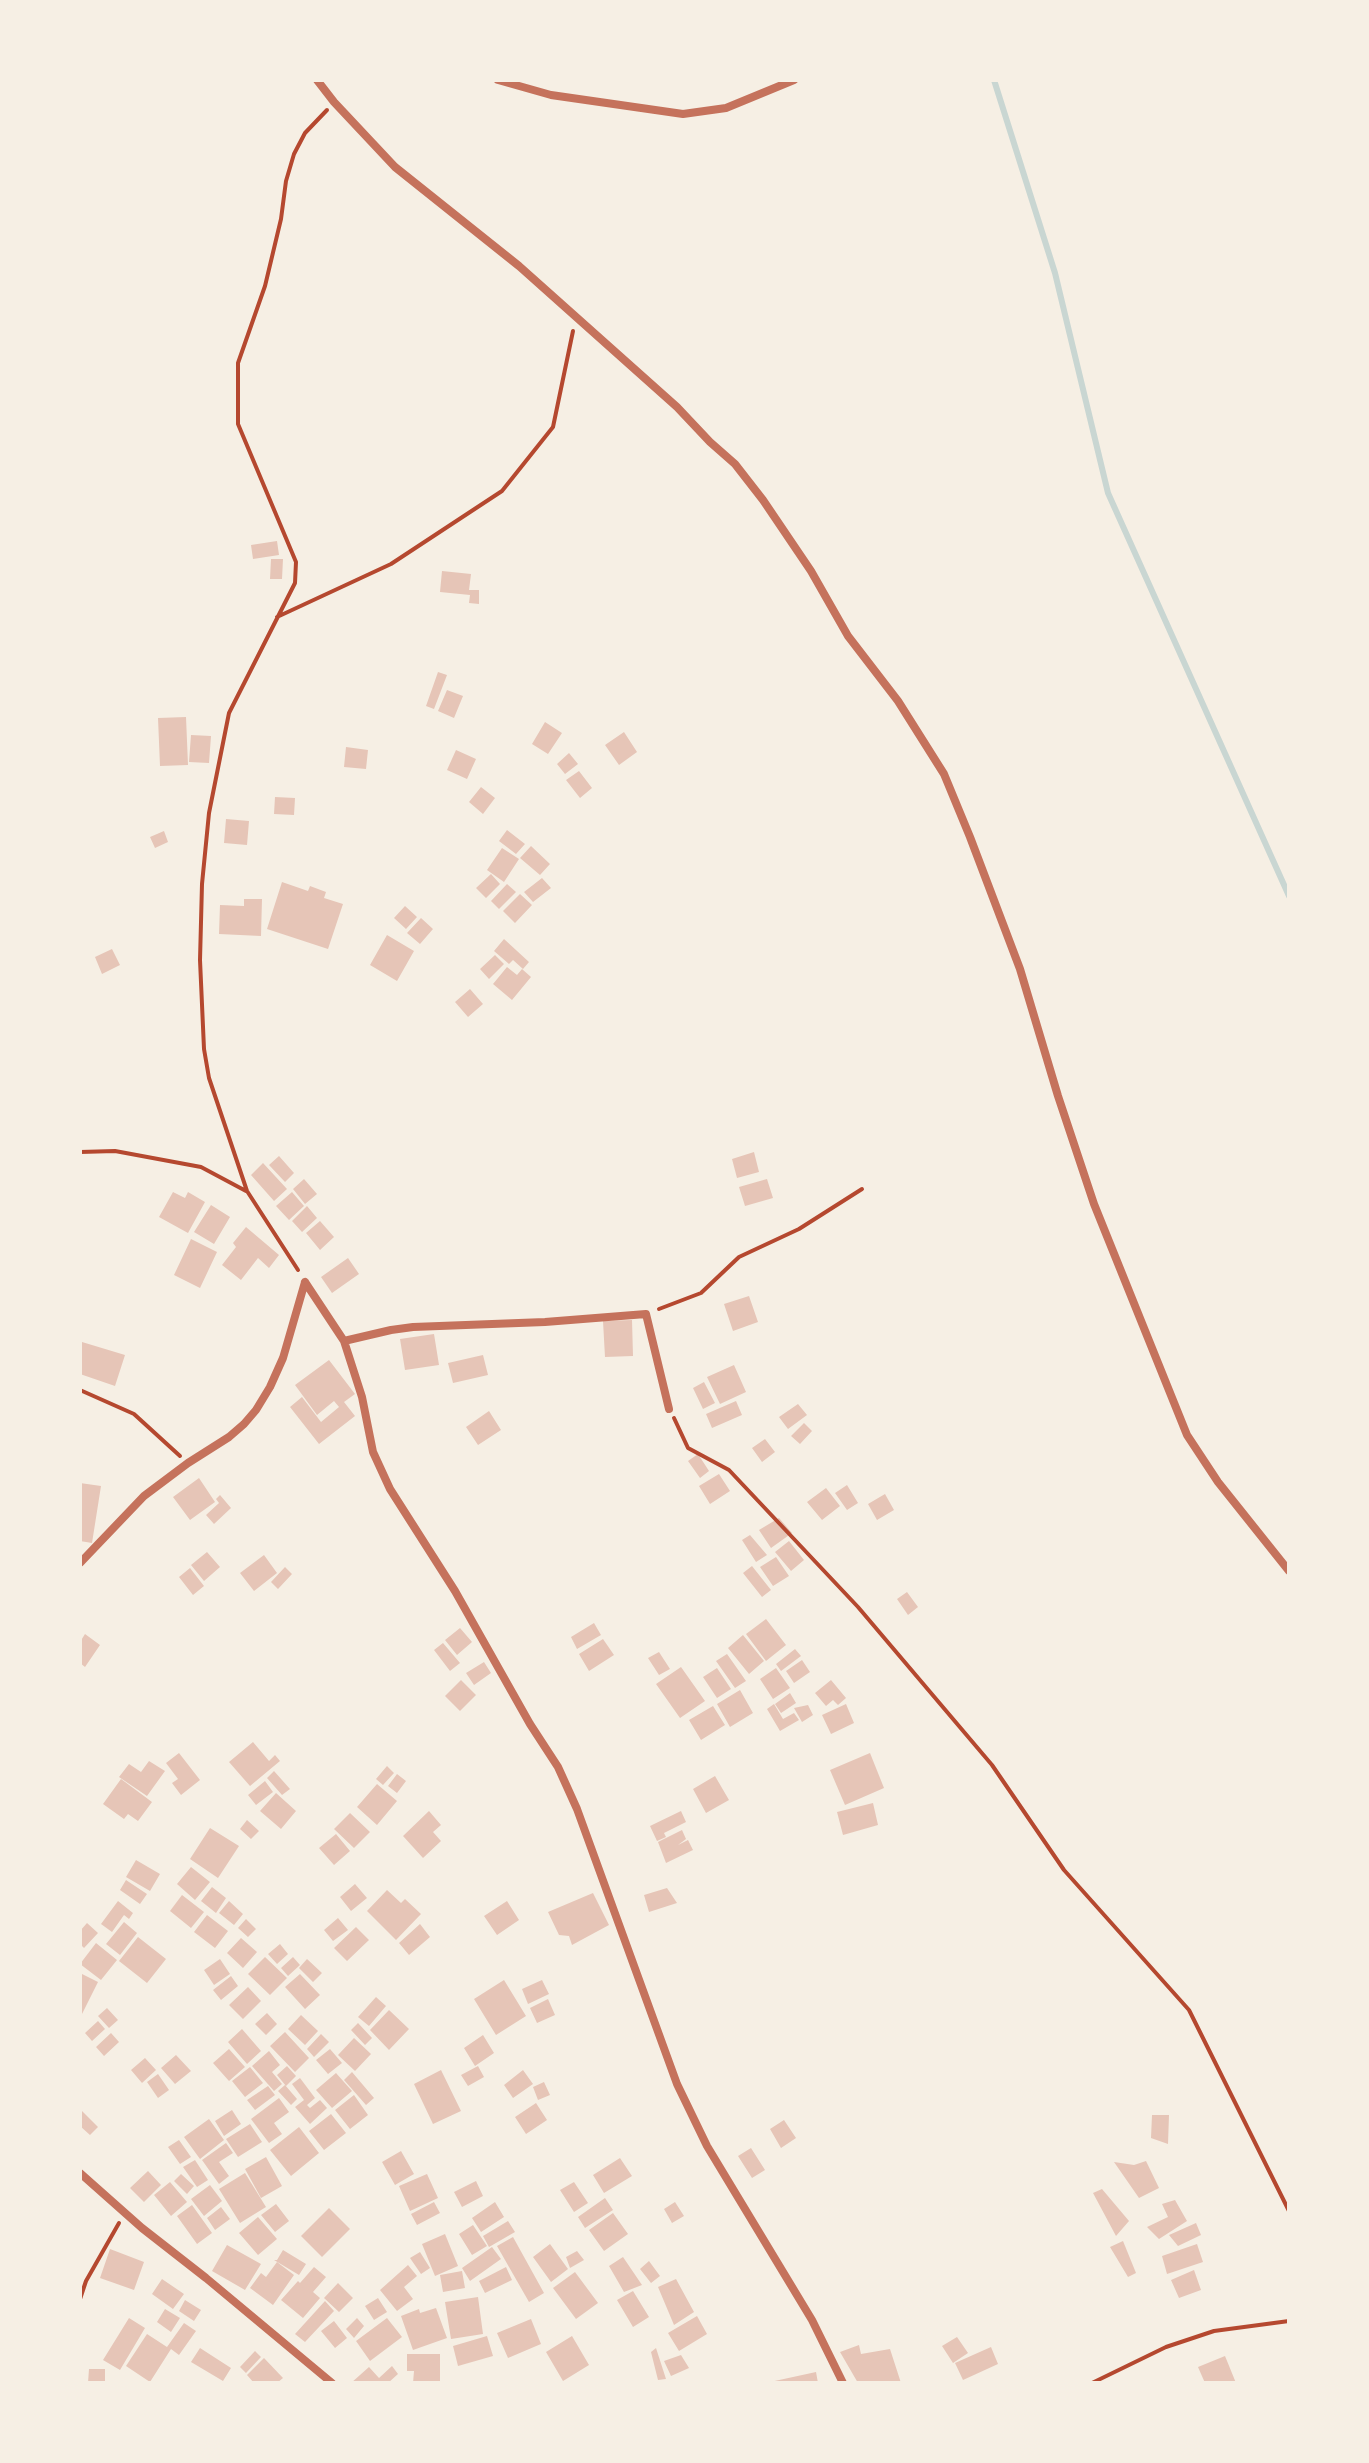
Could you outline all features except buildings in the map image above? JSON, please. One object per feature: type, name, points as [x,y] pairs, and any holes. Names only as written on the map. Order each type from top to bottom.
[{"type":"street","points":[[317,80],[395,167],[519,266],[677,407],[735,464],[811,571],[848,636],[898,701],[944,774],[1020,969],[1094,1204],[1187,1435],[1218,1482],[1289,1571]]},
{"type":"street","points":[[498,80],[551,95],[683,114],[726,108],[794,80]]},
{"type":"street","points":[[305,1282],[344,1341],[380,1470],[558,1767],[577,1809],[677,2084],[707,2146],[812,2320],[843,2383]]},
{"type":"street","points":[[80,1563],[144,1496],[229,1437],[256,1410],[283,1358],[305,1282]]},
{"type":"street","points":[[344,1341],[413,1327],[646,1314],[669,1409]]},
{"type":"street","points":[[80,2173],[332,2383]]},
{"type":"path","points":[[305,1282],[247,1191],[222,1123],[206,1063],[200,960],[202,884],[209,813],[229,713],[295,583],[296,562],[238,424],[238,363],[265,286],[294,154],[305,133],[334,102]]},
{"type":"path","points":[[277,617],[391,564],[502,491],[553,427],[576,317]]},
{"type":"path","points":[[80,1152],[115,1151],[201,1167],[247,1191]]},
{"type":"path","points":[[646,1314],[701,1293],[739,1257],[799,1229],[862,1189]]},
{"type":"path","points":[[80,1390],[134,1414],[188,1463]]},
{"type":"path","points":[[669,1409],[688,1448],[729,1470],[858,1607],[992,1765],[1064,1870],[1189,2010],[1289,2211]]},
{"type":"path","points":[[80,2299],[86,2281],[125,2213]]},
{"type":"path","points":[[1092,2383],[1166,2347],[1214,2331],[1289,2321]]},
{"type":"waterway","points":[[994,80],[1055,273],[1108,493],[1289,896]]}]
